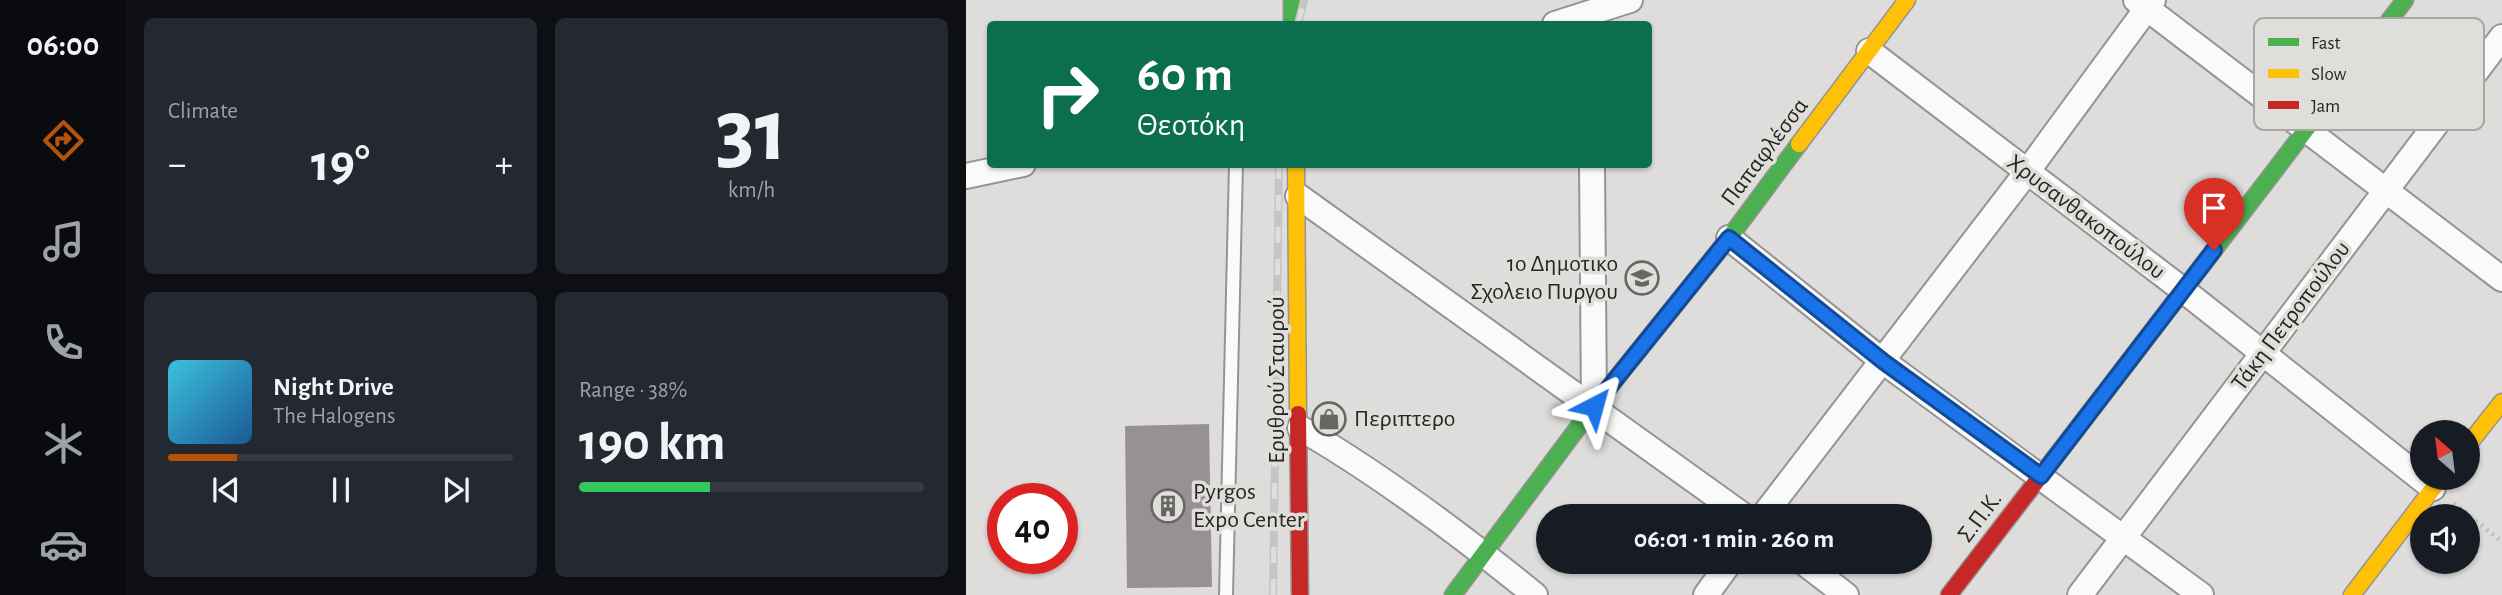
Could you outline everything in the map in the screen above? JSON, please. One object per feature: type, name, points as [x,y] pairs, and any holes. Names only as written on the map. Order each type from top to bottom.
[{"type":"street","points":[[1292,0],[1292,21]]},
{"type":"street","points":[[1564,21],[1630,0]]},
{"type":"street","name":"Παπαφλέσσα","points":[[1453,595],[1594,406],[1729,238],[1907,0]]},
{"type":"street","name":"Σ.Π.Κ.","points":[[2391,18],[2405,0]]},
{"type":"street","points":[[1772,504],[1884,362],[2027,172],[2146,3],[2254,87]]},
{"type":"street","name":"Τάκη Πετροπούλου","points":[[2484,61],[2502,37]]},
{"type":"street","name":"Χρυσανθακοπούλου","points":[[1869,51],[2183,290],[2262,355],[2410,463]]},
{"type":"street","name":"Σ.Π.Κ.","points":[[1949,595],[2305,130]]},
{"type":"street","points":[[2310,130],[2502,279]]},
{"type":"street","name":"Τάκη Πετροπούλου","points":[[2080,595],[2432,130]]},
{"type":"street","points":[[966,176],[1004,168]]},
{"type":"street","name":"Ερυθρού Σταυρού","points":[[1296,168],[1300,595]]},
{"type":"street","points":[[1592,168],[1594,406]]},
{"type":"street","points":[[1298,196],[1728,504]]},
{"type":"street","points":[[1729,238],[1884,362],[2125,536],[2201,595]]},
{"type":"street","points":[[2480,430],[2502,402]]},
{"type":"street","points":[[1300,428],[1335,448],[1482,553],[1535,595]]},
{"type":"street","points":[[2351,595],[2432,490]]},
{"type":"street","points":[[1706,595],[1721,574]]},
{"type":"street","points":[[1819,574],[1846,595]]},
{"type":"lane","points":[[1226,595],[1236,168]]},
{"type":"path","points":[[2445,490],[2502,542]]},
{"type":"building","name":"Pyrgos Expo Center","points":[[1209,424],[1212,587],[1127,588],[1125,426]]},
{"type":"railway","points":[[1299,21],[1304,0]]},
{"type":"railway","points":[[1273,595],[1279,168]]},
{"type":"traffic: fast","points":[[1292,0],[1292,21]]},
{"type":"traffic: fast","points":[[2391,18],[2405,0]]},
{"type":"traffic: fast","points":[[2129,361],[2306,130]]},
{"type":"traffic: fast","points":[[1453,595],[1594,406],[1729,238],[1799,144]]},
{"type":"traffic: slow","points":[[1799,144],[1907,0]]},
{"type":"traffic: slow","points":[[1296,168],[1298,414]]},
{"type":"traffic: slow","points":[[2480,430],[2502,402]]},
{"type":"traffic: slow","points":[[2352,595],[2432,490]]},
{"type":"traffic: jam","points":[[1949,595],[2129,361]]},
{"type":"traffic: jam","points":[[1298,414],[1300,595]]},
{"type":"place","name":"1ο Δημοτικο Σχολειο Πυργου","points":[[1642,278]]},
{"type":"place","name":"Περιπτερο","points":[[1329,419]]},
{"type":"place","name":"Pyrgos Expo Center","points":[[1168,506]]},
{"type":"route","points":[[1594,406],[1729,238],[1884,362],[2041,476],[2214,250]]}]
